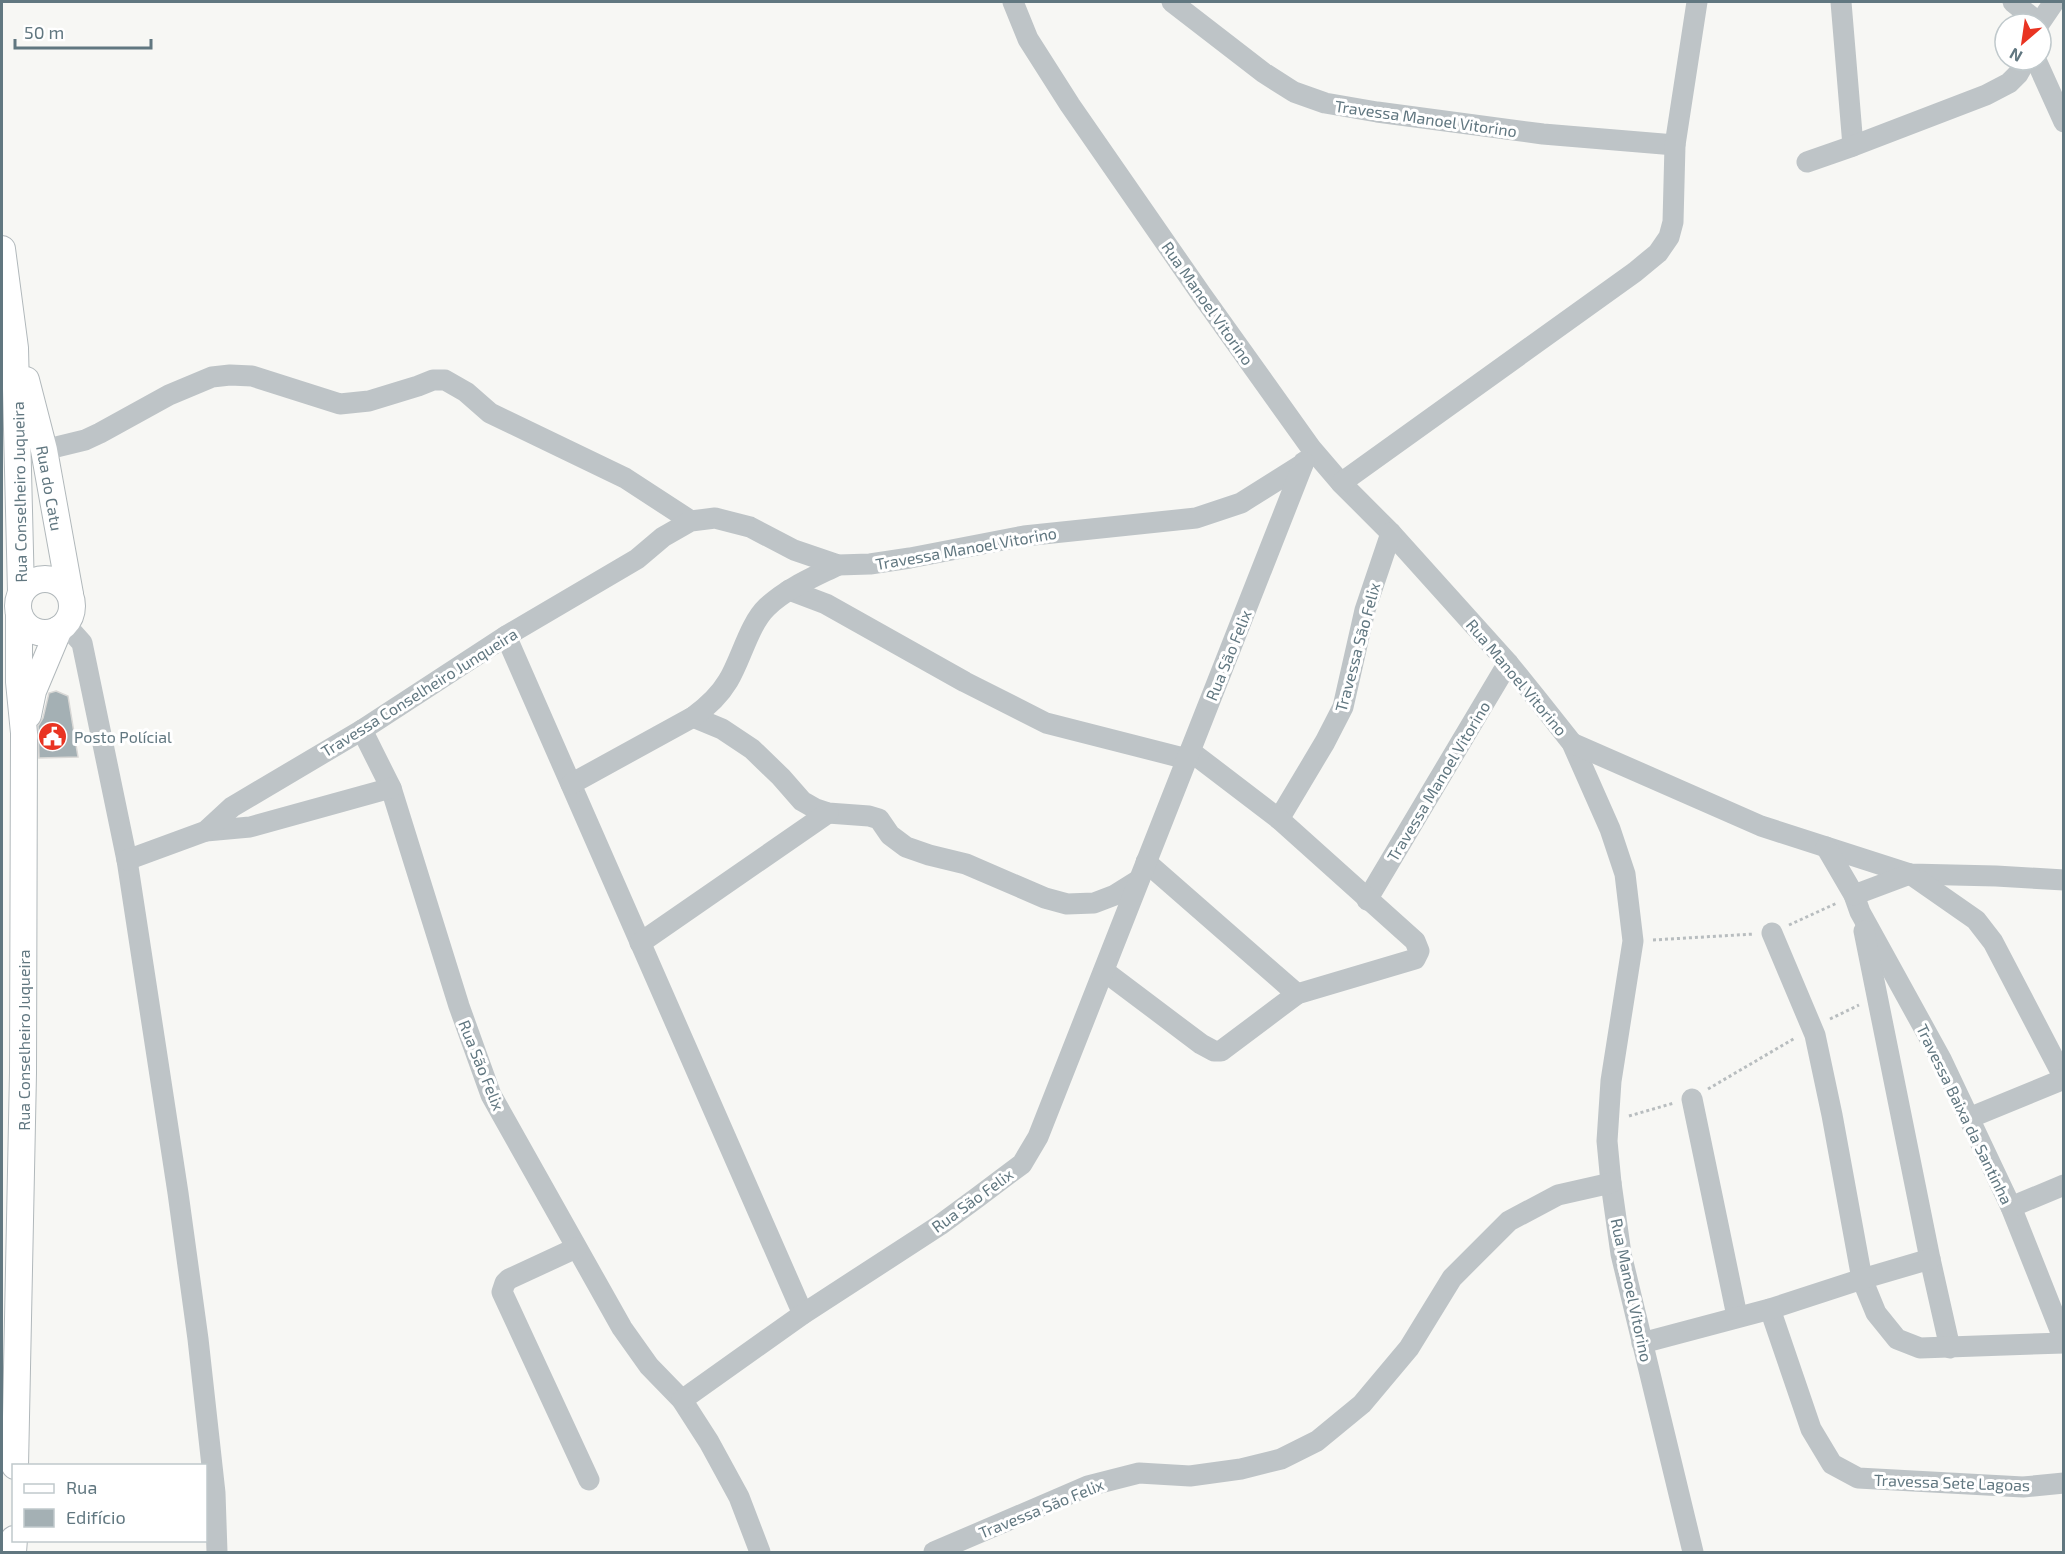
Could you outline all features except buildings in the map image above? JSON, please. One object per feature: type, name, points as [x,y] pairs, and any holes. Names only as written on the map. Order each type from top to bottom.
[{"type":"main road","name":"Rua Conselheiro Juqueira","points":[[2,249],[15,348],[20,603],[19,682],[24,733],[23,1072],[9,1432],[15,1464]]},
{"type":"main road","name":"Rua do Catu","points":[[15,348],[45,450],[69,594]]},
{"type":"main road","points":[[24,733],[33,691],[62,626],[72,610],[69,594],[58,582],[42,579],[27,585],[20,603],[29,628],[44,633],[62,626]]},
{"type":"street","name":"Travessa Manoel Vitorino","points":[[1172,2],[1264,73],[1294,92],[1325,103],[1543,134],[1675,145]]},
{"type":"street","points":[[1341,483],[1635,272],[1658,253],[1669,237],[1673,222],[1675,145],[1697,2]]},
{"type":"street","points":[[1841,2],[1853,146]]},
{"type":"street","points":[[2013,2],[2025,12]]},
{"type":"street","name":"Rua Manoel Vitorino","points":[[1018,4],[1028,39],[1070,105],[1201,294],[1307,456],[1341,483],[1391,533],[1508,663],[1572,743],[1610,829],[1624,874],[1633,941],[1611,1081],[1607,1141],[1611,1183],[1621,1254],[1693,1552]]},
{"type":"street","points":[[1807,162],[1986,95],[2009,83],[2019,72]]},
{"type":"street","points":[[2041,72],[2064,122]]},
{"type":"street","points":[[45,450],[93,436],[169,395],[212,377],[252,376],[330,401],[353,404],[394,394],[433,380],[445,380],[466,392],[490,413],[625,478],[691,521]]},
{"type":"street","name":"Travessa Manoel Vitorino","points":[[637,559],[663,537],[691,521],[715,518],[750,527],[794,550],[838,565],[870,564],[910,558],[1024,536],[1196,518],[1241,504],[1307,456]]},
{"type":"street","name":"Rua São Felix","points":[[682,1400],[803,1314],[940,1225],[1022,1164],[1038,1137],[1307,456]]},
{"type":"street","name":"Travessa São Felix","points":[[1279,819],[1343,707],[1365,610],[1391,533]]},
{"type":"street","name":"Travessa Conselheiro Junqueira","points":[[206,831],[232,807],[362,730],[506,636],[637,559]]},
{"type":"street","points":[[570,784],[693,717],[710,704],[729,680],[744,645],[765,608],[789,590],[838,565]]},
{"type":"street","points":[[789,590],[826,604],[965,682],[1046,723],[1188,755],[1279,819],[1415,941],[1419,951],[1415,959],[1297,994],[1221,1051],[1214,1051],[1201,1044],[1104,971]]},
{"type":"street","points":[[62,626],[82,643],[127,860],[198,1339],[215,1493],[217,1552]]},
{"type":"street","points":[[506,636],[803,1314]]},
{"type":"street","name":"Travessa Manoel Vitorino","points":[[1367,900],[1508,663]]},
{"type":"street","points":[[693,717],[722,729],[752,749],[802,801],[816,809],[828,813],[869,816],[879,819],[891,835],[906,847],[966,864],[1045,898],[1067,904],[1094,903],[1115,895],[1143,871],[1297,994]]},
{"type":"street","name":"Rua São Felix","points":[[362,730],[391,788],[459,1006],[491,1095],[622,1328],[650,1366],[682,1400],[709,1442],[739,1497],[760,1552]]},
{"type":"street","points":[[1572,743],[1761,826],[1911,874],[2064,880]]},
{"type":"street","name":"Travessa Conselheiro Junqueira","points":[[127,860],[206,831],[250,827],[391,788]]},
{"type":"street","points":[[640,944],[828,813]]},
{"type":"street","name":"Travessa Baixa da Santinha","points":[[1826,847],[1941,1059],[2011,1207],[2064,1342]]},
{"type":"street","points":[[1911,874],[1857,903],[1950,1348]]},
{"type":"street","points":[[1911,874],[1976,920],[1993,942],[2064,1078],[1969,1118]]},
{"type":"street","points":[[1772,933],[1813,1028],[1832,1115],[1862,1279],[1876,1313],[1896,1339],[1920,1348],[2064,1342]]},
{"type":"street","points":[[1692,1099],[1737,1316]]},
{"type":"street","name":"Travessa São Felix","points":[[934,1552],[1088,1486],[1138,1473],[1190,1476],[1241,1469],[1281,1459],[1317,1441],[1362,1404],[1409,1348],[1452,1278],[1509,1221],[1558,1195],[1611,1183]]},
{"type":"street","points":[[2011,1207],[2064,1185]]},
{"type":"street","points":[[576,1248],[510,1280],[505,1284],[502,1292],[590,1480]]},
{"type":"street","points":[[1642,1343],[1770,1309],[1930,1259]]},
{"type":"street","name":"Travessa Sete Lagoas","points":[[1770,1309],[1811,1429],[1832,1464],[1858,1478],[2023,1487],[2064,1483]]},
{"type":"path","points":[[1633,941],[1772,933],[1857,903]]},
{"type":"path","points":[[1609,1121],[1692,1099],[1813,1028],[1877,997]]},
{"type":"place","name":"Posto Polícial","points":[[53,736]]}]
